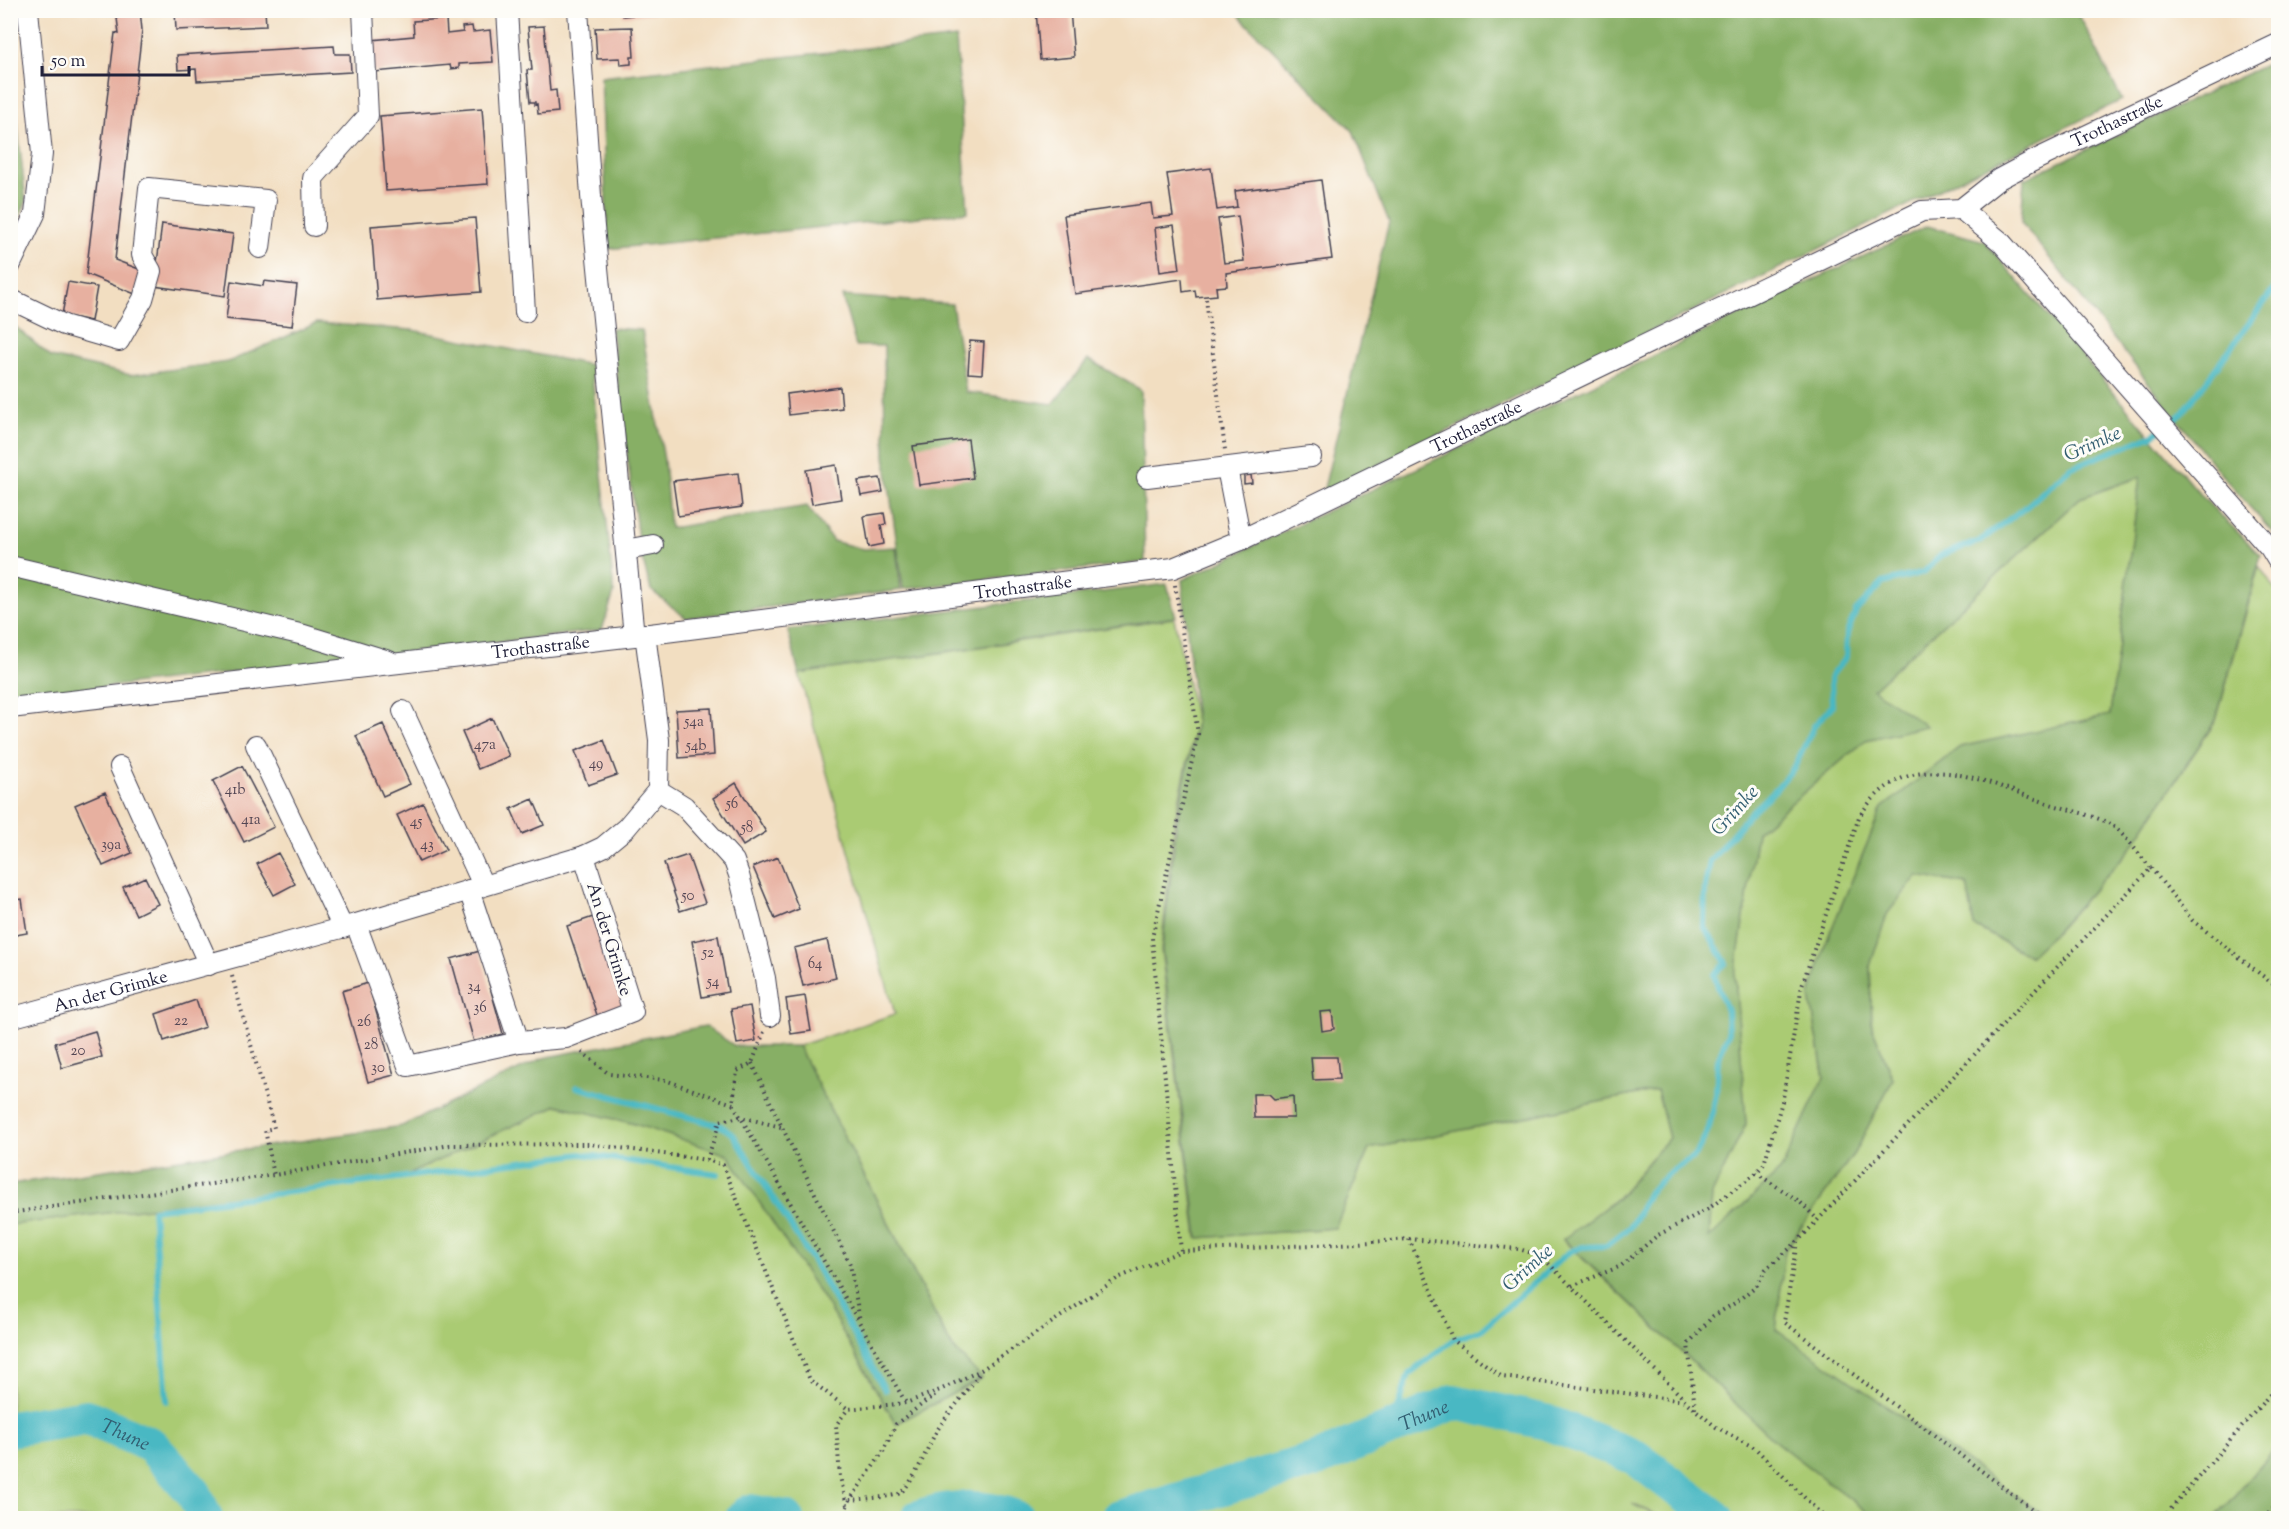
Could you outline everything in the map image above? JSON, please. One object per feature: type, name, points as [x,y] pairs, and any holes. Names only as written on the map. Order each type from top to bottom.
[{"type":"street","points":[[10,266],[35,214],[42,153],[28,10]]},
{"type":"street","points":[[314,226],[313,178],[368,116],[363,10]]},
{"type":"street","points":[[507,10],[525,312]]},
{"type":"street","points":[[578,10],[591,196],[626,550],[659,740],[658,790],[684,806],[734,861],[765,978],[770,1016]]},
{"type":"street","name":"Trothastraße","points":[[10,708],[640,635],[1173,568],[1241,540],[1922,211],[1961,209],[1999,179],[2031,162],[2278,44]]},
{"type":"street","points":[[10,299],[64,325],[119,341],[143,299],[151,271],[142,255],[149,188],[266,200],[260,248]]},
{"type":"street","points":[[1961,209],[2001,242],[2270,548],[2278,561]]},
{"type":"street","points":[[1148,477],[1311,457]]},
{"type":"street","points":[[1227,468],[1241,540]]},
{"type":"street","points":[[626,550],[653,545]]},
{"type":"street","points":[[10,566],[304,635],[397,663]]},
{"type":"street","points":[[403,711],[476,888],[519,1042]]},
{"type":"street","name":"An der Grimke","points":[[256,745],[350,926],[408,1066],[519,1042],[566,1038],[633,1012],[584,856]]},
{"type":"street","points":[[120,767],[218,962]]},
{"type":"street","name":"An der Grimke","points":[[10,1018],[350,926],[584,856],[603,847],[626,828],[658,790]]},
{"type":"path","points":[[1206,298],[1227,468]]},
{"type":"path","points":[[1173,568],[1198,734],[1152,938],[1180,1251]]},
{"type":"path","points":[[1572,1286],[1621,1266],[1658,1235],[1708,1209],[1756,1173],[1764,1164],[1783,1098],[1802,985],[1859,817],[1869,801],[1904,775],[1942,771],[1996,784],[2109,824],[2151,868],[2192,920],[2278,988]]},
{"type":"path","points":[[1695,1409],[1688,1344],[1713,1316],[1735,1303],[1757,1285],[1766,1269],[1797,1242],[2151,868]]},
{"type":"path","points":[[218,962],[274,1128],[265,1130],[274,1175]]},
{"type":"path","points":[[770,1016],[752,1063],[737,1071],[733,1104],[906,1403]]},
{"type":"path","points":[[566,1038],[609,1074],[665,1080],[733,1104]]},
{"type":"path","points":[[752,1063],[850,1264],[861,1324]]},
{"type":"path","points":[[707,1160],[720,1121],[741,1117],[782,1127]]},
{"type":"path","points":[[10,1213],[274,1175],[450,1144],[591,1144],[707,1160],[723,1165],[810,1380],[848,1409],[906,1403],[940,1390],[981,1370],[1118,1278],[1180,1251],[1409,1239],[1519,1249],[1541,1256],[1685,1401],[1716,1427],[1755,1448],[1825,1518]]},
{"type":"path","points":[[1756,1173],[1799,1201],[1817,1219]]},
{"type":"path","points":[[1409,1239],[1453,1340],[1502,1377],[1685,1401]]},
{"type":"path","points":[[1797,1242],[1784,1322],[2044,1518]]},
{"type":"path","points":[[850,1500],[877,1496],[890,1498],[900,1493],[914,1474],[938,1428],[967,1393],[981,1370]]},
{"type":"path","points":[[2163,1518],[2278,1385]]},
{"type":"path","points":[[842,1518],[850,1500],[883,1452],[896,1424],[940,1390]]},
{"type":"path","points":[[847,1506],[840,1477],[836,1425],[848,1409]]},
{"type":"path","points":[[2264,1518],[2278,1504]]},
{"type":"green space","points":[[1238,11],[2077,11],[2122,100],[1323,492],[1389,222],[1353,131],[1241,18]]},
{"type":"green space","points":[[956,38],[968,212],[608,249],[601,77]]},
{"type":"green space","points":[[10,57],[26,202],[11,237],[10,237]]},
{"type":"green space","points":[[2278,59],[2278,539],[2220,473],[2021,222],[2024,179]]},
{"type":"green space","points":[[1927,226],[1984,241],[2208,503],[2261,555],[2216,720],[2130,849],[2056,931],[2030,956],[1974,926],[1967,884],[1917,876],[1887,914],[1870,966],[1872,1027],[1893,1079],[1854,1153],[1785,1250],[1776,1330],[2048,1518],[1875,1518],[1776,1442],[1563,1239],[1618,1198],[1669,1138],[1657,1090],[1369,1149],[1335,1228],[1198,1238],[1162,950],[1177,820],[1196,722],[1182,580]],"holes":[[[2140,477],[2110,715],[1960,747],[1882,808],[1825,945],[1810,996],[1824,1077],[1781,1170],[1709,1238],[1712,1194],[1746,1124],[1735,975],[1757,832],[1866,740],[1926,726],[1873,689],[2080,498]]]},
{"type":"green space","points":[[842,296],[952,304],[966,392],[1053,404],[1088,359],[1141,390],[1145,562],[903,589],[885,456],[884,346],[856,346]]},
{"type":"green space","points":[[10,322],[51,357],[131,375],[228,362],[317,323],[412,330],[591,365],[614,593],[602,630],[11,698]]},
{"type":"green space","points":[[611,328],[642,330],[664,460],[670,528],[807,506],[833,541],[863,549],[896,547],[901,590],[686,618],[651,590],[639,547]]},
{"type":"green space","points":[[2140,477],[2110,715],[1960,747],[1882,808],[1825,945],[1810,996],[1824,1077],[1781,1170],[1709,1239],[1712,1194],[1746,1124],[1735,975],[1757,832],[1866,740],[1925,726],[1873,689],[2080,498]]},
{"type":"green space","points":[[2259,566],[2278,593],[2278,1445],[2215,1518],[2048,1518],[1776,1330],[1785,1250],[1854,1153],[1893,1079],[1872,1027],[1870,965],[1887,914],[1917,876],[1967,884],[1974,926],[2029,956],[2056,932],[2130,849],[2216,721]]},
{"type":"green space","points":[[1167,584],[1176,617],[799,674],[788,630]]},
{"type":"green space","points":[[1174,618],[1196,722],[1175,819],[1161,950],[1197,1238],[1335,1228],[1369,1149],[1657,1090],[1669,1138],[1617,1198],[1563,1240],[1776,1442],[1875,1518],[1664,1518],[1632,1504],[1661,1518],[11,1518],[10,1225],[405,1176],[557,1105],[635,1124],[728,1154],[826,1303],[896,1424],[981,1379],[951,1345],[798,1046],[895,1014],[799,674]]},
{"type":"green space","points":[[705,1026],[735,1046],[798,1046],[951,1346],[982,1378],[896,1424],[826,1303],[728,1155],[635,1124],[557,1105],[405,1176],[11,1225],[11,1184],[402,1126],[543,1058]]},
{"type":"green space","points":[[2278,1445],[2278,1518],[2215,1518]]},
{"type":"building","points":[[116,10],[140,10],[142,30],[115,260],[144,271],[135,294],[86,274],[115,33],[119,34]]},
{"type":"building","points":[[175,10],[265,10],[266,26],[176,30]]},
{"type":"building","points":[[623,10],[666,10],[666,12],[623,16]]},
{"type":"building","points":[[1036,10],[1070,10],[1074,57],[1040,60]]},
{"type":"building","points":[[446,19],[447,34],[463,32],[462,27],[472,26],[473,32],[490,30],[493,62],[459,64],[459,68],[451,69],[450,65],[374,72],[371,40],[414,36],[413,21]]},
{"type":"building","points":[[544,26],[550,91],[556,90],[558,112],[538,114],[537,104],[530,102],[527,70],[532,70],[528,27]]},
{"type":"building","points":[[632,27],[634,57],[631,57],[631,64],[621,65],[620,58],[597,59],[595,28]]},
{"type":"building","points":[[334,46],[335,54],[350,54],[351,72],[197,81],[196,69],[178,70],[177,55]]},
{"type":"building","points":[[482,108],[488,184],[386,191],[380,116]]},
{"type":"building","points":[[1211,168],[1217,210],[1237,207],[1235,191],[1321,180],[1332,259],[1226,273],[1227,286],[1216,287],[1217,295],[1196,297],[1195,290],[1183,292],[1182,279],[1075,294],[1064,215],[1151,203],[1153,218],[1173,216],[1167,174]],"holes":[[[1238,216],[1244,261],[1224,263],[1218,219]],[[1174,225],[1180,269],[1160,272],[1155,228]]]},
{"type":"building","points":[[475,218],[481,292],[377,300],[371,226]]},
{"type":"building","points":[[162,224],[233,234],[225,296],[154,286]]},
{"type":"building","points":[[231,281],[263,286],[264,281],[297,285],[292,326],[226,319]]},
{"type":"building","points":[[68,282],[97,287],[91,321],[62,315]]},
{"type":"building","points":[[970,341],[984,342],[982,374],[968,373]]},
{"type":"building","points":[[840,387],[842,408],[789,415],[787,394]]},
{"type":"building","points":[[968,439],[973,478],[919,485],[913,446]]},
{"type":"building","points":[[836,465],[841,499],[812,504],[806,470]]},
{"type":"building","points":[[738,473],[742,507],[678,516],[673,481]]},
{"type":"building","points":[[1251,475],[1252,483],[1244,484],[1244,476]]},
{"type":"building","points":[[880,478],[883,492],[861,496],[858,481]]},
{"type":"building","points":[[884,513],[886,524],[881,525],[884,544],[869,547],[864,516]]},
{"type":"building","points":[[711,708],[714,755],[679,758],[676,710]]},
{"type":"building","points":[[492,718],[509,756],[478,769],[462,732]]},
{"type":"building","points":[[383,724],[410,784],[383,796],[356,736]]},
{"type":"building","points":[[604,740],[617,775],[588,785],[575,751]]},
{"type":"building","points":[[242,766],[274,827],[244,842],[213,781]]},
{"type":"building","points":[[736,783],[766,832],[743,846],[713,798]]},
{"type":"building","points":[[105,792],[132,853],[103,866],[75,805]]},
{"type":"building","points":[[533,799],[544,825],[522,834],[511,809]]},
{"type":"building","points":[[423,803],[446,850],[419,862],[397,815]]},
{"type":"building","points":[[278,853],[295,884],[274,895],[257,864]]},
{"type":"building","points":[[688,855],[705,903],[680,911],[664,863]]},
{"type":"building","points":[[778,857],[799,909],[775,919],[753,867]]},
{"type":"building","points":[[145,877],[158,904],[136,915],[123,887]]},
{"type":"building","points":[[22,899],[27,933],[10,936],[10,901]]},
{"type":"building","points":[[593,917],[624,1009],[598,1018],[567,926]]},
{"type":"building","points":[[718,936],[728,992],[702,997],[692,941]]},
{"type":"building","points":[[827,940],[836,978],[803,986],[794,948]]},
{"type":"building","points":[[480,951],[503,1034],[474,1042],[451,959]]},
{"type":"building","points":[[368,983],[394,1075],[368,1082],[342,991]]},
{"type":"building","points":[[805,996],[811,1031],[791,1034],[786,999]]},
{"type":"building","points":[[196,1000],[205,1027],[164,1041],[156,1014]]},
{"type":"building","points":[[750,1006],[756,1041],[737,1044],[731,1009]]},
{"type":"building","points":[[1332,1011],[1334,1029],[1322,1031],[1320,1012]]},
{"type":"building","points":[[95,1031],[102,1057],[62,1068],[55,1043]]},
{"type":"building","points":[[1311,1057],[1337,1057],[1339,1079],[1313,1080]]},
{"type":"building","points":[[1253,1094],[1269,1094],[1274,1099],[1293,1096],[1294,1118],[1254,1118]]},
{"type":"waterway","name":"Grimke","points":[[1391,1431],[1409,1374],[1453,1340],[1481,1330],[1569,1252],[1582,1247],[1606,1246],[1631,1226],[1649,1192],[1668,1174],[1696,1155],[1709,1128],[1716,1094],[1718,1059],[1728,1034],[1727,1011],[1714,975],[1726,963],[1704,926],[1705,887],[1710,861],[1750,813],[1775,790],[1795,766],[1814,726],[1832,706],[1831,676],[1846,657],[1847,633],[1856,611],[1883,583],[1924,572],[1941,555],[1980,541],[2027,506],[2070,468],[2151,436],[2182,414],[2278,284]]},
{"type":"waterway","points":[[577,1087],[721,1126],[733,1134],[815,1265],[885,1390]]},
{"type":"waterway","points":[[167,1401],[153,1210],[581,1154],[718,1174]]},
{"type":"waterway","name":"Thune","points":[[1119,1518],[1319,1459],[1454,1402],[1546,1422],[1635,1457],[1716,1518]]},
{"type":"waterway","name":"Thune","points":[[10,1429],[87,1417],[151,1445],[194,1493],[205,1518]]},
{"type":"waterway","name":"Thune","points":[[918,1518],[955,1509],[979,1509],[1016,1518]]},
{"type":"waterway","name":"Thune","points":[[743,1518],[750,1512],[786,1518]]}]
